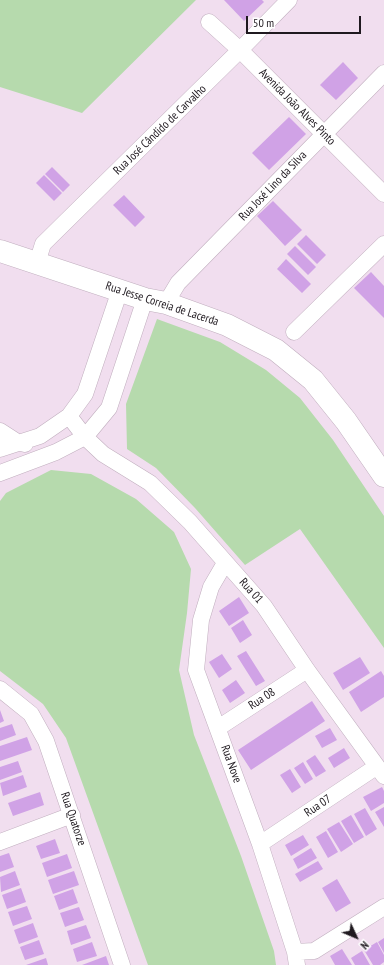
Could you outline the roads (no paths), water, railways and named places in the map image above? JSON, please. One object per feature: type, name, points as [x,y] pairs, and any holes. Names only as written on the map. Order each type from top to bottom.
[{"type":"main road","name":"Rua Jesse Correia de Lacerda","points":[[0,251],[145,298],[166,303],[227,325],[282,355],[313,380],[346,421],[384,476]]},
{"type":"street","name":"Rua José Cândido de Carvalho","points":[[36,263],[43,244],[289,0]]},
{"type":"street","name":"Avenida João Alves Pinto","points":[[209,22],[240,50],[384,194]]},
{"type":"street","name":"Rua José Lino da Silva","points":[[166,303],[178,283],[384,73]]},
{"type":"street","points":[[294,332],[384,244]]},
{"type":"street","points":[[0,449],[17,442],[40,436],[69,416],[86,394],[120,290]]},
{"type":"street","points":[[0,473],[56,452],[85,437],[109,408],[145,298]]},
{"type":"street","name":"Rua 01","points":[[69,416],[85,437],[103,454],[150,483],[190,522],[264,606],[307,670],[380,771]]},
{"type":"street","points":[[0,431],[17,442],[56,452]]},
{"type":"street","name":"Rua Nove","points":[[225,563],[211,587],[201,620],[196,670],[260,844],[296,959]]},
{"type":"street","name":"Rua 08","points":[[218,728],[307,670]]},
{"type":"street","name":"Rua Quatorze","points":[[0,689],[31,714],[46,741],[122,965]]},
{"type":"street","name":"Rua 07","points":[[260,844],[380,771]]},
{"type":"street","points":[[0,842],[72,815]]},
{"type":"street","points":[[296,959],[314,951],[384,907]]}]
